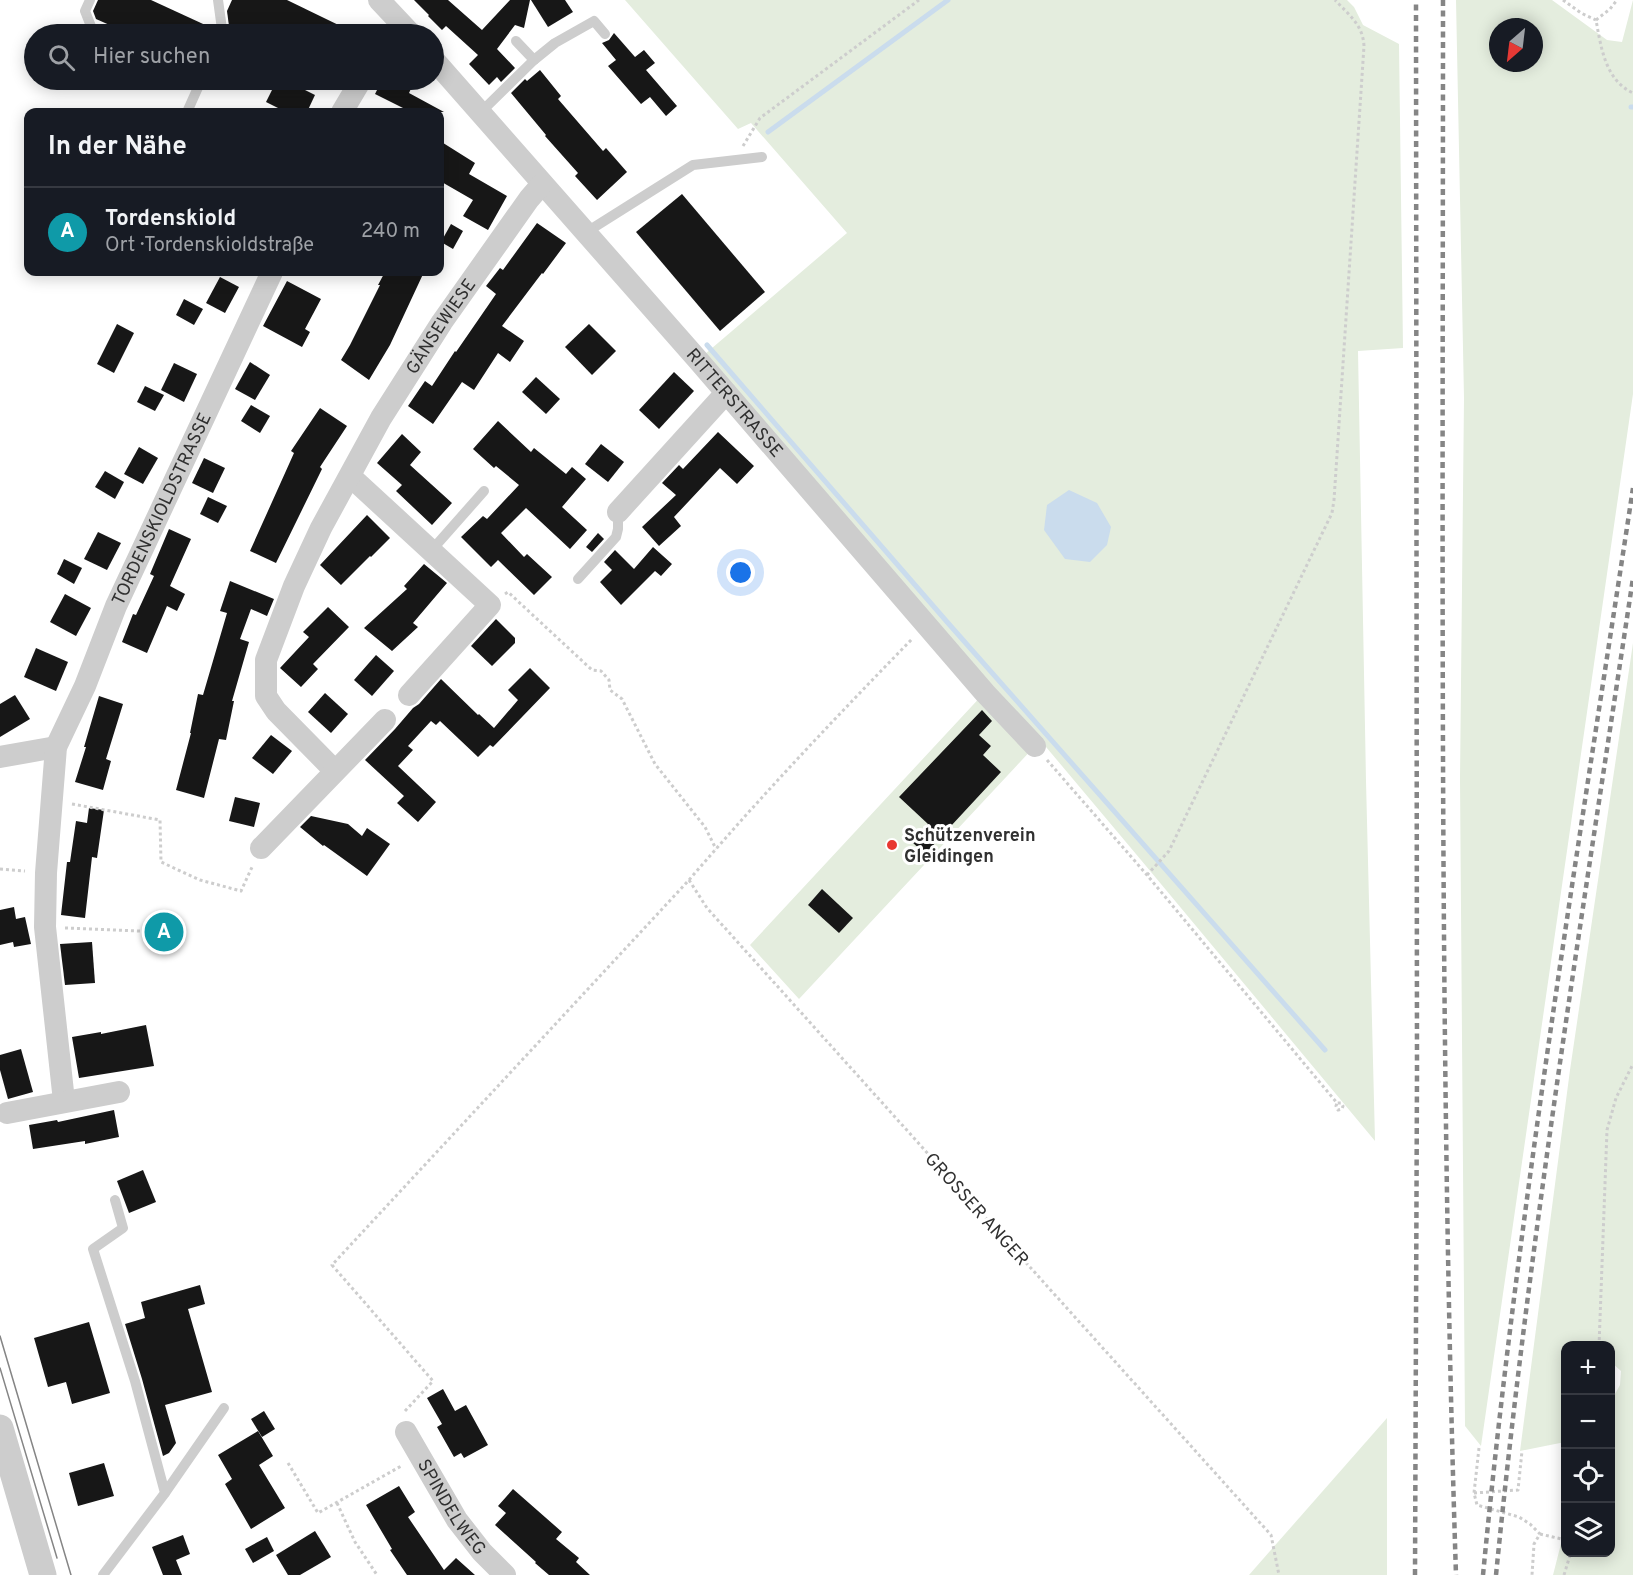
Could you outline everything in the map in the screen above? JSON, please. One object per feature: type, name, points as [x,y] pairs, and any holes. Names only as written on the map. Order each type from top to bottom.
[{"type":"street","points":[[379,0],[396,24]]},
{"type":"street","name":"RITTERSTRASSE","points":[[444,72],[985,693],[1035,746]]},
{"type":"street","points":[[344,108],[355,90]]},
{"type":"street","name":"GÄNSEWIESE","points":[[336,771],[276,711],[266,696],[266,660],[294,586],[321,528],[381,418],[442,322],[542,184]]},
{"type":"street","name":"TORDENSKIOLDSTRASSE","points":[[64,1101],[45,927],[46,873],[56,747],[85,686],[116,606],[270,276]]},
{"type":"street","points":[[618,512],[726,393]]},
{"type":"street","points":[[350,476],[490,605],[409,695]]},
{"type":"street","points":[[261,848],[385,720]]},
{"type":"street","points":[[0,757],[56,747]]},
{"type":"street","points":[[7,1113],[119,1092]]},
{"type":"street","name":"SPINDELWEG","points":[[405,1422],[420,1456],[457,1520],[482,1552],[506,1575]]},
{"type":"street","points":[[0,1428],[43,1575]]},
{"type":"lane","points":[[90,0],[85,11],[90,24]]},
{"type":"lane","points":[[218,0],[221,24]]},
{"type":"lane","points":[[479,113],[555,43],[594,21],[605,34]]},
{"type":"lane","points":[[516,41],[534,60]]},
{"type":"lane","points":[[188,108],[195,90]]},
{"type":"lane","points":[[585,233],[693,165],[762,157]]},
{"type":"lane","points":[[431,551],[484,491]]},
{"type":"lane","points":[[578,579],[616,537],[618,512]]},
{"type":"lane","points":[[115,1200],[123,1228],[93,1249],[135,1381],[165,1493]]},
{"type":"lane","points":[[103,1575],[165,1493],[224,1408]]},
{"type":"path","points":[[735,160],[760,118],[919,0]]},
{"type":"path","points":[[1147,875],[1169,851],[1332,513],[1364,46],[1363,34],[1335,0]]},
{"type":"path","points":[[1563,0],[1581,14],[1596,20]]},
{"type":"path","points":[[1596,20],[1617,0]]},
{"type":"path","points":[[1596,20],[1604,59],[1612,77],[1622,87],[1633,93]]},
{"type":"path","points":[[490,605],[508,592],[592,670],[601,671],[609,680],[610,690],[622,699],[655,764],[705,827],[716,849]]},
{"type":"path","points":[[405,1422],[433,1381],[332,1265],[689,880],[851,701],[927,624]]},
{"type":"path","points":[[1035,746],[1147,875],[1337,1103]]},
{"type":"path","points":[[52,802],[88,806],[160,820],[161,862],[200,880],[241,891],[261,848]]},
{"type":"path","points":[[0,869],[46,873]]},
{"type":"path","name":"GROSSER ANGER","points":[[689,880],[707,909],[1270,1535],[1279,1575]]},
{"type":"path","points":[[45,927],[164,932]]},
{"type":"path","points":[[1599,1341],[1607,1130],[1616,1098],[1633,1064]]},
{"type":"path","points":[[1479,1448],[1474,1493],[1477,1505],[1519,1517],[1540,1534],[1561,1539]]},
{"type":"path","points":[[1474,1493],[1518,1490],[1522,1451]]},
{"type":"path","points":[[288,1463],[318,1513],[420,1456]]},
{"type":"path","points":[[337,1502],[356,1542],[377,1575]]},
{"type":"path","points":[[1532,1575],[1534,1544],[1540,1534]]},
{"type":"path","points":[[1564,1575],[1569,1557]]},
{"type":"green space","points":[[625,0],[1347,0],[1354,7],[1363,25],[1399,44],[1403,348],[1358,351],[1375,1141],[1041,741],[799,999],[750,945],[985,692],[698,360],[847,233],[751,123],[738,129]]},
{"type":"green space","points":[[1456,0],[1552,0],[1607,40],[1622,42],[1633,0],[1633,394],[1481,1446],[1465,1426],[1460,779],[1464,398]]},
{"type":"green space","points":[[1633,643],[1633,1575],[1553,1575],[1561,1544],[1561,1557],[1615,1557],[1615,1394],[1620,1385],[1621,1371],[1615,1366],[1615,1341],[1561,1341],[1561,1443],[1520,1451],[1570,1070]]},
{"type":"green space","points":[[1387,1418],[1387,1575],[1249,1575]]},
{"type":"water","points":[[1069,490],[1097,503],[1111,527],[1107,545],[1090,562],[1065,559],[1044,530],[1047,505]]},
{"type":"building","points":[[98,0],[151,0],[203,24],[107,24],[96,19],[93,11]]},
{"type":"building","points":[[232,0],[287,0],[336,24],[229,24],[227,11]]},
{"type":"building","points":[[414,0],[448,0],[482,30],[510,0],[530,0],[524,28],[515,25],[497,49],[515,68],[501,82],[497,77],[489,85],[469,64],[478,55],[446,26],[444,28],[444,24],[436,24]]},
{"type":"building","points":[[531,0],[565,0],[573,12],[548,27]]},
{"type":"building","points":[[614,33],[635,57],[644,50],[655,63],[646,70],[677,106],[666,116],[650,97],[641,104],[608,66],[616,60],[602,43],[609,40]]},
{"type":"building","points":[[540,70],[561,96],[558,99],[603,151],[606,148],[627,172],[597,200],[575,176],[578,173],[511,93],[525,79],[527,81]]},
{"type":"building","points":[[272,90],[305,90],[315,95],[309,108],[278,108],[266,102]]},
{"type":"building","points":[[377,90],[410,90],[409,93],[437,108],[403,108],[375,94]]},
{"type":"building","points":[[444,144],[475,163],[469,174],[507,196],[488,230],[463,216],[473,200],[444,183]]},
{"type":"building","points":[[682,194],[765,292],[720,331],[636,232]]},
{"type":"building","points":[[537,223],[566,243],[502,326],[524,341],[510,362],[498,353],[474,390],[462,382],[433,424],[408,406],[425,381],[432,386],[456,352],[496,294],[486,286],[500,268],[503,270]]},
{"type":"building","points":[[451,224],[463,231],[453,249],[444,244],[444,237]]},
{"type":"building","points":[[383,276],[422,276],[390,345],[369,380],[341,360],[380,285],[378,285]]},
{"type":"building","points":[[220,277],[239,287],[225,313],[206,303]]},
{"type":"building","points":[[287,281],[321,299],[305,329],[310,332],[302,347],[263,326]]},
{"type":"building","points":[[184,299],[203,309],[194,325],[176,315]]},
{"type":"building","points":[[117,324],[134,333],[114,373],[97,364]]},
{"type":"building","points":[[589,324],[616,351],[592,375],[565,347]]},
{"type":"building","points":[[250,362],[270,375],[255,400],[235,389]]},
{"type":"building","points":[[174,363],[197,374],[184,402],[161,390]]},
{"type":"building","points":[[674,372],[694,391],[659,429],[639,410]]},
{"type":"building","points":[[536,377],[560,399],[546,414],[522,392]]},
{"type":"building","points":[[145,386],[164,395],[155,411],[137,402]]},
{"type":"building","points":[[251,405],[270,416],[260,433],[241,421]]},
{"type":"building","points":[[320,408],[347,426],[320,467],[322,469],[276,563],[250,551],[294,453],[291,451]]},
{"type":"building","points":[[498,421],[531,452],[534,448],[566,474],[572,467],[586,479],[562,507],[587,530],[570,549],[526,508],[501,533],[524,557],[527,554],[552,577],[534,595],[498,560],[491,567],[461,537],[483,516],[487,519],[519,485],[496,466],[494,468],[473,449]]},
{"type":"building","points":[[718,432],[754,466],[737,484],[720,468],[674,517],[681,526],[659,546],[642,527],[676,495],[662,483],[679,465],[683,469]]},
{"type":"building","points":[[402,434],[421,452],[410,465],[452,503],[432,525],[396,491],[402,485],[377,463]]},
{"type":"building","points":[[601,444],[624,462],[608,482],[585,464]]},
{"type":"building","points":[[139,447],[158,458],[143,484],[124,474]]},
{"type":"building","points":[[204,458],[225,468],[213,493],[192,483]]},
{"type":"building","points":[[105,471],[124,482],[115,499],[95,487]]},
{"type":"building","points":[[208,497],[227,506],[218,523],[200,514]]},
{"type":"building","points":[[367,515],[390,538],[341,585],[320,565]]},
{"type":"building","points":[[169,529],[191,539],[170,586],[185,594],[177,611],[167,606],[147,653],[122,642],[133,614],[136,615],[154,576],[150,574]]},
{"type":"building","points":[[98,532],[121,543],[107,570],[84,559]]},
{"type":"building","points":[[598,533],[604,539],[592,552],[586,547]]},
{"type":"building","points":[[653,547],[672,564],[661,576],[655,571],[621,605],[600,582],[612,570],[604,562],[615,550],[634,569]]},
{"type":"building","points":[[64,559],[82,568],[74,584],[57,574]]},
{"type":"building","points":[[424,564],[447,583],[413,623],[418,627],[392,651],[364,628],[407,589],[404,586]]},
{"type":"building","points":[[230,581],[274,599],[267,616],[251,609],[240,639],[249,642],[232,701],[234,701],[226,740],[219,739],[204,798],[176,790],[191,733],[198,694],[203,695],[227,613],[220,611]]},
{"type":"building","points":[[65,594],[91,608],[76,636],[50,622]]},
{"type":"building","points":[[328,607],[349,627],[313,664],[318,669],[301,687],[280,668],[309,637],[303,632]]},
{"type":"building","points":[[496,619],[515,638],[515,643],[492,666],[471,646]]},
{"type":"building","points":[[36,648],[68,662],[56,691],[24,677]]},
{"type":"building","points":[[376,655],[394,671],[372,696],[354,680]]},
{"type":"building","points":[[530,668],[550,688],[493,747],[490,745],[478,757],[440,721],[436,725],[431,721],[408,746],[413,750],[398,766],[436,802],[418,822],[397,803],[404,796],[365,760],[441,679],[494,728],[518,700],[508,690]]},
{"type":"building","points":[[325,693],[348,714],[331,733],[308,712]]},
{"type":"building","points":[[15,695],[30,719],[0,737],[0,704]]},
{"type":"building","points":[[99,696],[123,704],[106,759],[111,761],[103,790],[75,782]]},
{"type":"building","points":[[982,710],[992,721],[979,735],[991,746],[983,755],[1001,772],[925,854],[912,842],[928,824],[899,797]]},
{"type":"building","points":[[271,735],[292,751],[273,774],[252,758]]},
{"type":"building","points":[[235,797],[260,803],[254,827],[229,821]]},
{"type":"building","points":[[89,808],[104,810],[97,858],[92,857],[85,918],[61,915],[67,862],[70,862],[76,821],[87,823]]},
{"type":"building","points":[[311,816],[348,824],[362,836],[367,828],[390,844],[367,876],[300,827]]},
{"type":"building","points":[[822,889],[853,918],[839,933],[808,905]]},
{"type":"building","points":[[14,907],[16,919],[25,917],[31,944],[14,947],[13,942],[0,945],[0,910]]},
{"type":"building","points":[[92,942],[95,983],[65,985],[60,944]]},
{"type":"building","points":[[146,1025],[154,1066],[79,1078],[72,1037]]},
{"type":"building","points":[[21,1049],[33,1092],[8,1099],[0,1070],[0,1055]]},
{"type":"building","points":[[114,1110],[119,1137],[85,1144],[85,1141],[33,1149],[29,1125],[57,1120],[58,1122]]},
{"type":"building","points":[[143,1170],[156,1202],[129,1213],[117,1181]]},
{"type":"building","points":[[200,1285],[205,1304],[188,1309],[212,1392],[165,1405],[176,1443],[169,1453],[163,1456],[125,1324],[145,1318],[141,1302]]},
{"type":"building","points":[[89,1322],[110,1393],[72,1404],[66,1382],[48,1387],[34,1338]]},
{"type":"building","points":[[443,1389],[455,1411],[466,1405],[488,1445],[464,1458],[461,1453],[454,1457],[437,1427],[442,1424],[427,1398]]},
{"type":"building","points":[[264,1411],[275,1429],[262,1437],[251,1419]]},
{"type":"building","points":[[258,1431],[273,1456],[259,1465],[285,1508],[251,1529],[225,1484],[232,1479],[218,1455]]},
{"type":"building","points":[[104,1463],[114,1496],[78,1506],[69,1473]]},
{"type":"building","points":[[399,1486],[415,1512],[408,1517],[444,1570],[456,1558],[475,1575],[407,1575],[390,1550],[392,1549],[366,1505]]},
{"type":"building","points":[[513,1489],[562,1532],[556,1539],[579,1558],[576,1562],[590,1575],[549,1575],[495,1525],[506,1513],[498,1506]]},
{"type":"building","points":[[315,1531],[331,1557],[300,1575],[288,1575],[276,1555]]},
{"type":"building","points":[[183,1535],[190,1554],[176,1560],[182,1575],[163,1575],[152,1547]]},
{"type":"building","points":[[267,1537],[274,1551],[253,1563],[245,1549]]},
{"type":"waterway","points":[[768,132],[948,0]]},
{"type":"waterway","points":[[707,345],[948,623],[1325,1050]]},
{"type":"tram line","points":[[0,1336],[71,1575]]},
{"type":"tram line","points":[[0,1368],[57,1558]]},
{"type":"railway","points":[[1415,1575],[1416,0]]},
{"type":"railway","points":[[1443,0],[1444,984],[1456,1575]]},
{"type":"railway","points":[[1483,1575],[1513,1302],[1531,1167],[1633,488]]},
{"type":"railway","points":[[1496,1575],[1509,1450],[1541,1200],[1576,951],[1633,578]]},
{"type":"place","name":"Schützenverein Gleidingen","points":[[892,845]]},
{"type":"place","name":"Tordenskiold","points":[[164,932]]}]
